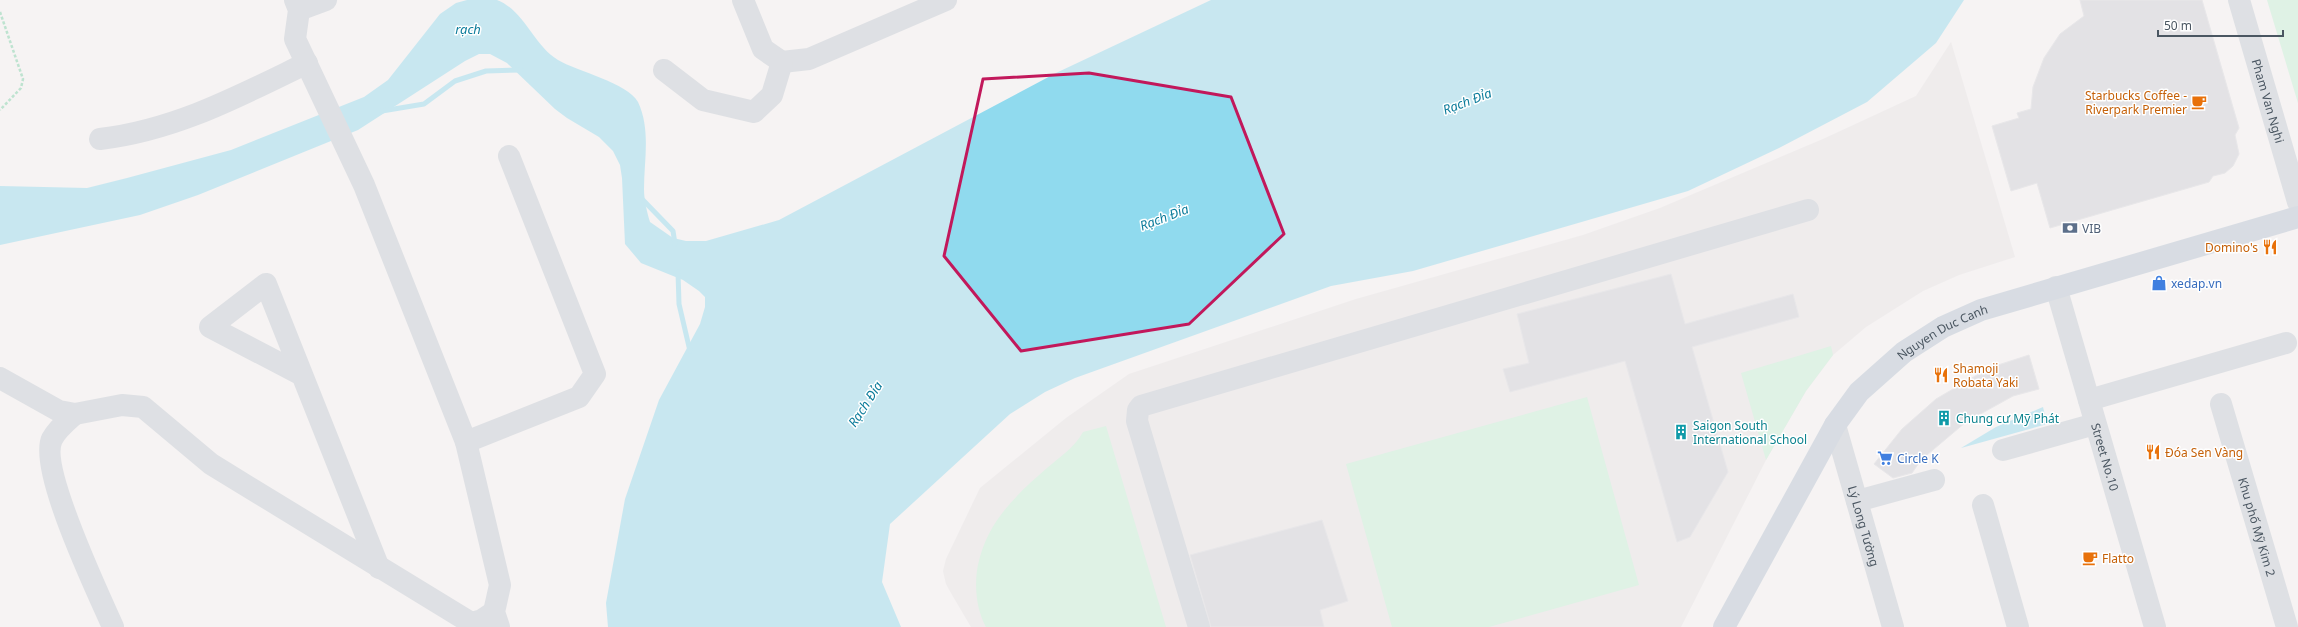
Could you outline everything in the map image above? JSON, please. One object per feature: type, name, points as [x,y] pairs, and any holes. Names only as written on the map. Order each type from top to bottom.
[{"type":"main road","name":"Nguyen Duc Canh","points":[[1724,627],[1835,425],[1859,392],[1874,377],[1904,352],[1943,327],[1981,310],[2298,217]]},
{"type":"street","points":[[0,378],[59,411],[75,414],[122,405],[143,407],[211,464],[379,568],[471,623],[482,620],[496,620],[500,585],[466,442],[364,184],[296,39],[297,5],[326,0]]},
{"type":"street","points":[[743,0],[763,49],[782,62],[808,59],[946,0]]},
{"type":"street","name":"Pham Van Nghi","points":[[2240,0],[2298,202]]},
{"type":"street","points":[[664,70],[703,100],[754,112],[772,95],[782,62]]},
{"type":"street","points":[[100,140],[124,137],[193,117],[307,63]]},
{"type":"street","points":[[466,442],[579,397],[595,374],[509,156]]},
{"type":"street","points":[[1199,627],[1137,420],[1137,415],[1141,406],[1808,210]]},
{"type":"street","name":"Street No.10","points":[[2056,288],[2155,627]]},
{"type":"street","points":[[2089,400],[2286,344]]},
{"type":"street","points":[[302,375],[379,568]]},
{"type":"street","name":"Khu phố Mỹ Kim 2","points":[[2221,404],[2287,627]]},
{"type":"street","points":[[75,414],[52,439],[50,454],[59,497],[83,560],[113,627]]},
{"type":"street","points":[[2003,450],[2096,424]]},
{"type":"street","name":"Lý Long Tường","points":[[1835,425],[1893,627]]},
{"type":"street","points":[[1857,502],[1934,480]]},
{"type":"street","points":[[1983,505],[2018,627]]},
{"type":"path","points":[[0,12],[23,79],[21,88],[0,110]]},
{"type":"highlighted area","points":[[1089,73],[1231,97],[1284,234],[1189,324],[1021,351],[944,256],[983,79]]},
{"type":"shaded area","points":[[1951,42],[2015,257],[1959,275],[1923,291],[1866,327],[1833,355],[1806,391],[1766,460],[1681,627],[971,627],[946,584],[943,571],[946,559],[980,488],[1066,418],[1129,374],[1356,299],[1583,235],[1660,208],[1823,139],[1916,96]]},
{"type":"green space","points":[[2267,0],[2298,0],[2298,103]]},
{"type":"green space","points":[[1831,346],[1833,355],[1806,391],[1766,460],[1741,373]]},
{"type":"green space","points":[[1587,397],[1639,585],[1489,627],[1392,627],[1346,464]]},
{"type":"green space","points":[[1106,426],[1166,627],[986,627],[978,604],[976,580],[982,550],[995,523],[1013,500],[1035,478],[1071,447],[1083,432]]},
{"type":"water","points":[[467,0],[497,0],[507,5],[522,20],[549,54],[566,64],[613,83],[632,95],[638,102],[642,113],[646,134],[644,193],[650,222],[673,238],[686,241],[706,241],[779,220],[1056,73],[1211,0],[1964,0],[1936,43],[1867,102],[1779,148],[1688,191],[1413,271],[1331,286],[1075,378],[1045,392],[1010,414],[890,524],[882,582],[901,627],[608,627],[606,603],[625,499],[659,400],[700,324],[705,307],[705,297],[683,280],[641,263],[625,244],[622,178],[620,165],[613,151],[599,137],[555,109],[507,63],[490,54],[479,54],[465,61],[358,130],[198,195],[140,215],[0,245],[0,186],[87,188],[231,150],[364,97],[388,80],[440,14],[456,3]]},
{"type":"water","points":[[2043,407],[2047,424],[1961,448],[1996,427]]},
{"type":"building","points":[[2080,0],[2202,0],[2239,128],[2235,135],[2239,154],[2233,166],[2225,173],[2213,176],[2209,182],[2050,228],[2037,183],[2011,191],[1992,126],[2019,118],[2017,113],[2031,109],[2033,87],[2044,58],[2060,34],[2084,16]]},
{"type":"building","name":"Saigon South International School","points":[[1671,274],[1685,324],[1793,294],[1799,317],[1692,347],[1728,472],[1690,537],[1677,542],[1625,361],[1510,392],[1503,369],[1529,363],[1517,314]]},
{"type":"building","name":"Chung cư Mỹ Phát","points":[[2029,355],[2039,389],[2013,396],[1966,422],[1921,460],[1912,473],[1893,478],[1874,464],[1902,429],[1936,399],[1989,368]]},
{"type":"building","points":[[1322,520],[1348,601],[1320,610],[1324,627],[1211,627],[1190,555]]},
{"type":"waterway","points":[[382,111],[424,104],[455,81],[486,71],[521,70]]},
{"type":"waterway","points":[[642,199],[673,231],[675,244]]},
{"type":"waterway","points":[[678,272],[679,304],[690,351]]},
{"type":"place","name":"Starbucks Coffee - Riverpark Premier","points":[[2199,102]]},
{"type":"place","name":"VIB","points":[[2070,228]]},
{"type":"place","name":"Domino's","points":[[2270,247]]},
{"type":"place","name":"xedap.vn","points":[[2159,283]]},
{"type":"place","name":"Shamoji Robata Yaki","points":[[1941,375]]},
{"type":"place","name":"Chung cư Mỹ Phát","points":[[1944,418]]},
{"type":"place","name":"Saigon South International School","points":[[1681,432]]},
{"type":"place","name":"Đóa Sen Vàng","points":[[2153,452]]},
{"type":"place","name":"Circle K","points":[[1885,458]]},
{"type":"place","name":"Flatto","points":[[2090,558]]},
{"type":"water label","name":"rạch","points":[[468,29]]},
{"type":"water label","name":"Rạch Đỉa","points":[[1467,101]]},
{"type":"water label","name":"Rạch Đỉa","points":[[1164,217]]},
{"type":"water label","name":"Rạch Đỉa","points":[[865,404]]}]
